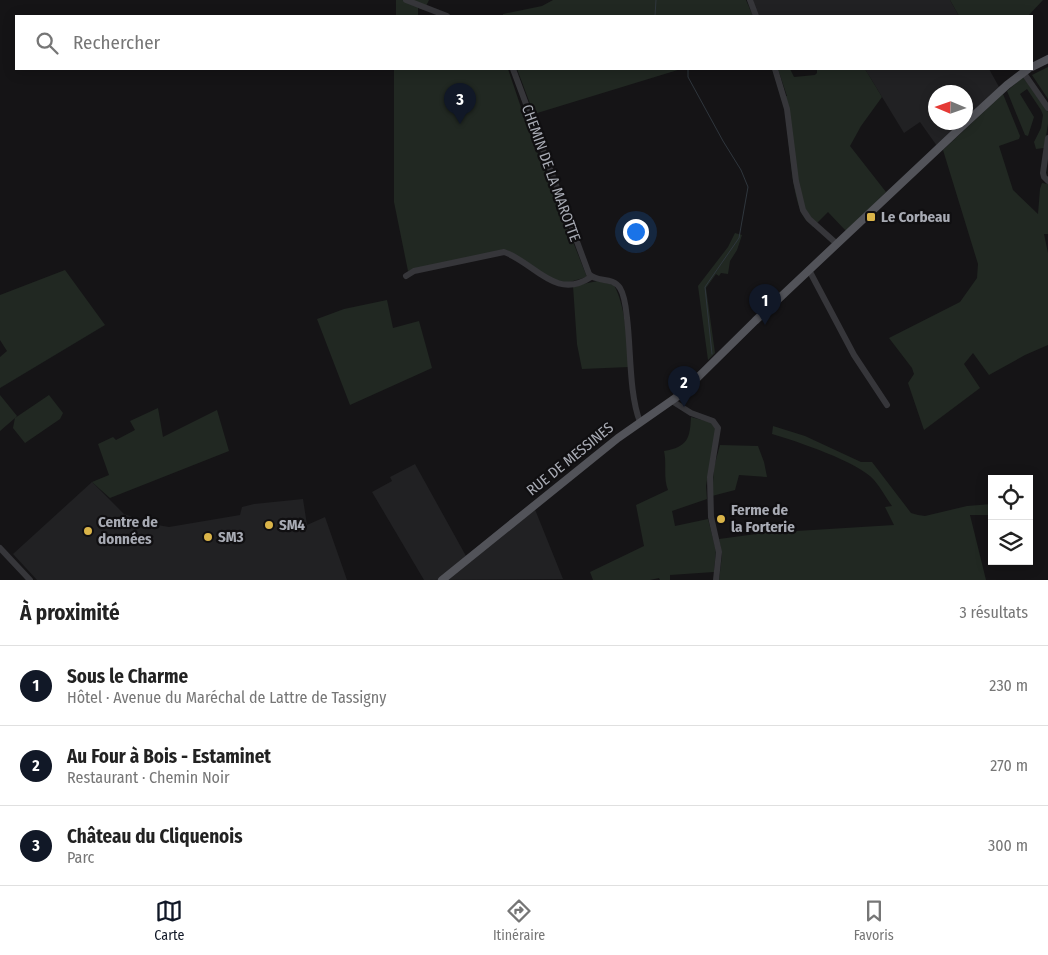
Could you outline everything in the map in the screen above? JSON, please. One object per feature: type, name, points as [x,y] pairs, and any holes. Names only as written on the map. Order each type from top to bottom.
[{"type":"main road","points":[[1033,66],[1048,58]]},
{"type":"main road","name":"RUE DE MESSINES","points":[[442,580],[601,452],[640,422],[672,401],[989,101],[1025,70]]},
{"type":"street","points":[[406,0],[444,15]]},
{"type":"street","points":[[750,0],[756,15]]},
{"type":"street","name":"CHEMIN DE LA MAROTTE","points":[[513,70],[591,277]]},
{"type":"street","points":[[775,70],[785,102],[800,200],[806,215],[837,244]]},
{"type":"street","points":[[1025,70],[1048,108]]},
{"type":"street","points":[[1048,138],[1043,173],[1044,178],[1048,181]]},
{"type":"street","points":[[406,276],[414,271],[504,252],[557,283],[575,283],[591,277],[618,285],[622,294],[628,322],[635,404],[640,422]]},
{"type":"street","points":[[809,270],[854,355],[887,405]]},
{"type":"street","points":[[672,401],[691,413],[713,421],[718,426],[710,477],[711,517],[719,552],[716,580]]},
{"type":"street","points":[[0,548],[30,580]]},
{"type":"shaded area","points":[[396,0],[429,0],[424,10],[418,8],[418,15],[396,15]]},
{"type":"shaded area","points":[[553,0],[746,0],[753,15],[503,15],[542,6]]},
{"type":"shaded area","points":[[753,0],[950,0],[958,15],[758,15]]},
{"type":"shaded area","points":[[950,0],[1043,0],[1029,15],[958,15]]},
{"type":"shaded area","points":[[1048,67],[1048,99],[1032,75]]},
{"type":"shaded area","points":[[394,70],[508,70],[530,134],[587,277],[566,283],[554,281],[506,250],[408,271],[394,202]]},
{"type":"shaded area","points":[[517,70],[678,70],[534,114]]},
{"type":"shaded area","points":[[778,70],[790,70],[794,77],[815,75],[817,70],[866,70],[882,97],[861,126],[850,146],[886,192],[846,231],[828,212],[813,227],[805,219],[800,208],[793,178],[782,96],[787,96]]},
{"type":"shaded area","points":[[866,70],[990,70],[1003,94],[973,122],[973,85],[928,85],[928,130],[964,130],[943,150],[940,143],[937,146],[920,122],[904,133]]},
{"type":"shaded area","points":[[1023,77],[1048,112],[1044,148],[1036,149],[1034,142],[1041,128],[1043,115],[1041,110],[1027,89],[1020,94],[1034,117],[1028,136],[1025,135],[1007,91]]},
{"type":"shaded area","points":[[1003,94],[1020,136],[1019,139],[999,146],[1013,190],[1038,214],[1042,183],[1048,184],[1048,234],[1044,234],[1048,253],[1048,345],[1025,355],[989,375],[973,353],[964,364],[980,388],[924,430],[908,383],[914,374],[912,368],[889,338],[960,302],[977,278],[978,264],[943,150],[964,130],[973,130],[973,122]]},
{"type":"shaded area","points":[[735,233],[742,235],[737,250],[730,261],[728,274],[721,273],[719,276],[716,274],[706,288],[715,353],[708,360],[698,286],[728,247]]},
{"type":"shaded area","points":[[65,270],[105,325],[0,388],[0,357],[7,351],[0,340],[0,295]]},
{"type":"shaded area","points":[[598,281],[614,285],[618,295],[625,325],[629,367],[582,369],[577,344],[573,286]]},
{"type":"shaded area","points":[[387,300],[393,328],[419,321],[432,368],[350,405],[317,319],[344,309]]},
{"type":"shaded area","points":[[0,395],[17,416],[0,431]]},
{"type":"shaded area","points":[[49,395],[63,413],[60,419],[25,443],[13,428],[15,418]]},
{"type":"shaded area","points":[[158,408],[163,437],[217,410],[229,451],[110,498],[92,482],[109,475],[98,444],[113,437],[116,440],[135,430],[130,421]]},
{"type":"shaded area","points":[[691,417],[713,423],[716,428],[706,486],[707,499],[672,511],[675,526],[708,519],[716,550],[714,572],[670,575],[670,580],[660,580],[659,578],[650,580],[593,580],[590,572],[644,546],[636,505],[668,490],[664,451],[683,444],[690,431]]},
{"type":"shaded area","points":[[773,426],[805,436],[861,462],[872,462],[911,513],[925,516],[967,506],[988,504],[988,515],[970,515],[986,580],[719,580],[722,555],[719,539],[764,533],[894,525],[885,507],[892,506],[877,483],[866,473],[841,459],[772,434]]},
{"type":"shaded area","points":[[720,445],[758,446],[767,477],[739,475],[735,490],[712,496],[714,467]]},
{"type":"shaded area","points":[[415,464],[466,556],[532,502],[563,579],[424,580],[372,492],[392,481],[390,477]]},
{"type":"shaded area","points":[[92,482],[124,514],[152,524],[169,527],[240,515],[242,507],[254,504],[303,499],[307,525],[325,517],[347,580],[37,580],[13,554]]},
{"type":"waterway","points":[[655,15],[656,0]]},
{"type":"waterway","points":[[688,70],[688,77],[741,170],[748,187],[739,238],[705,287],[712,354]]},
{"type":"place","name":"Château du Cliquenois","points":[[460,124]]},
{"type":"place","name":"Le Corbeau","points":[[871,217]]},
{"type":"place","name":"Sous le Charme","points":[[765,325]]},
{"type":"place","name":"Au Four à Bois - Estaminet","points":[[684,407]]},
{"type":"place","name":"Ferme de la Forterie","points":[[721,519]]},
{"type":"place","name":"SM4","points":[[269,525]]},
{"type":"place","name":"Centre de données","points":[[88,531]]},
{"type":"place","name":"SM3","points":[[208,537]]}]
